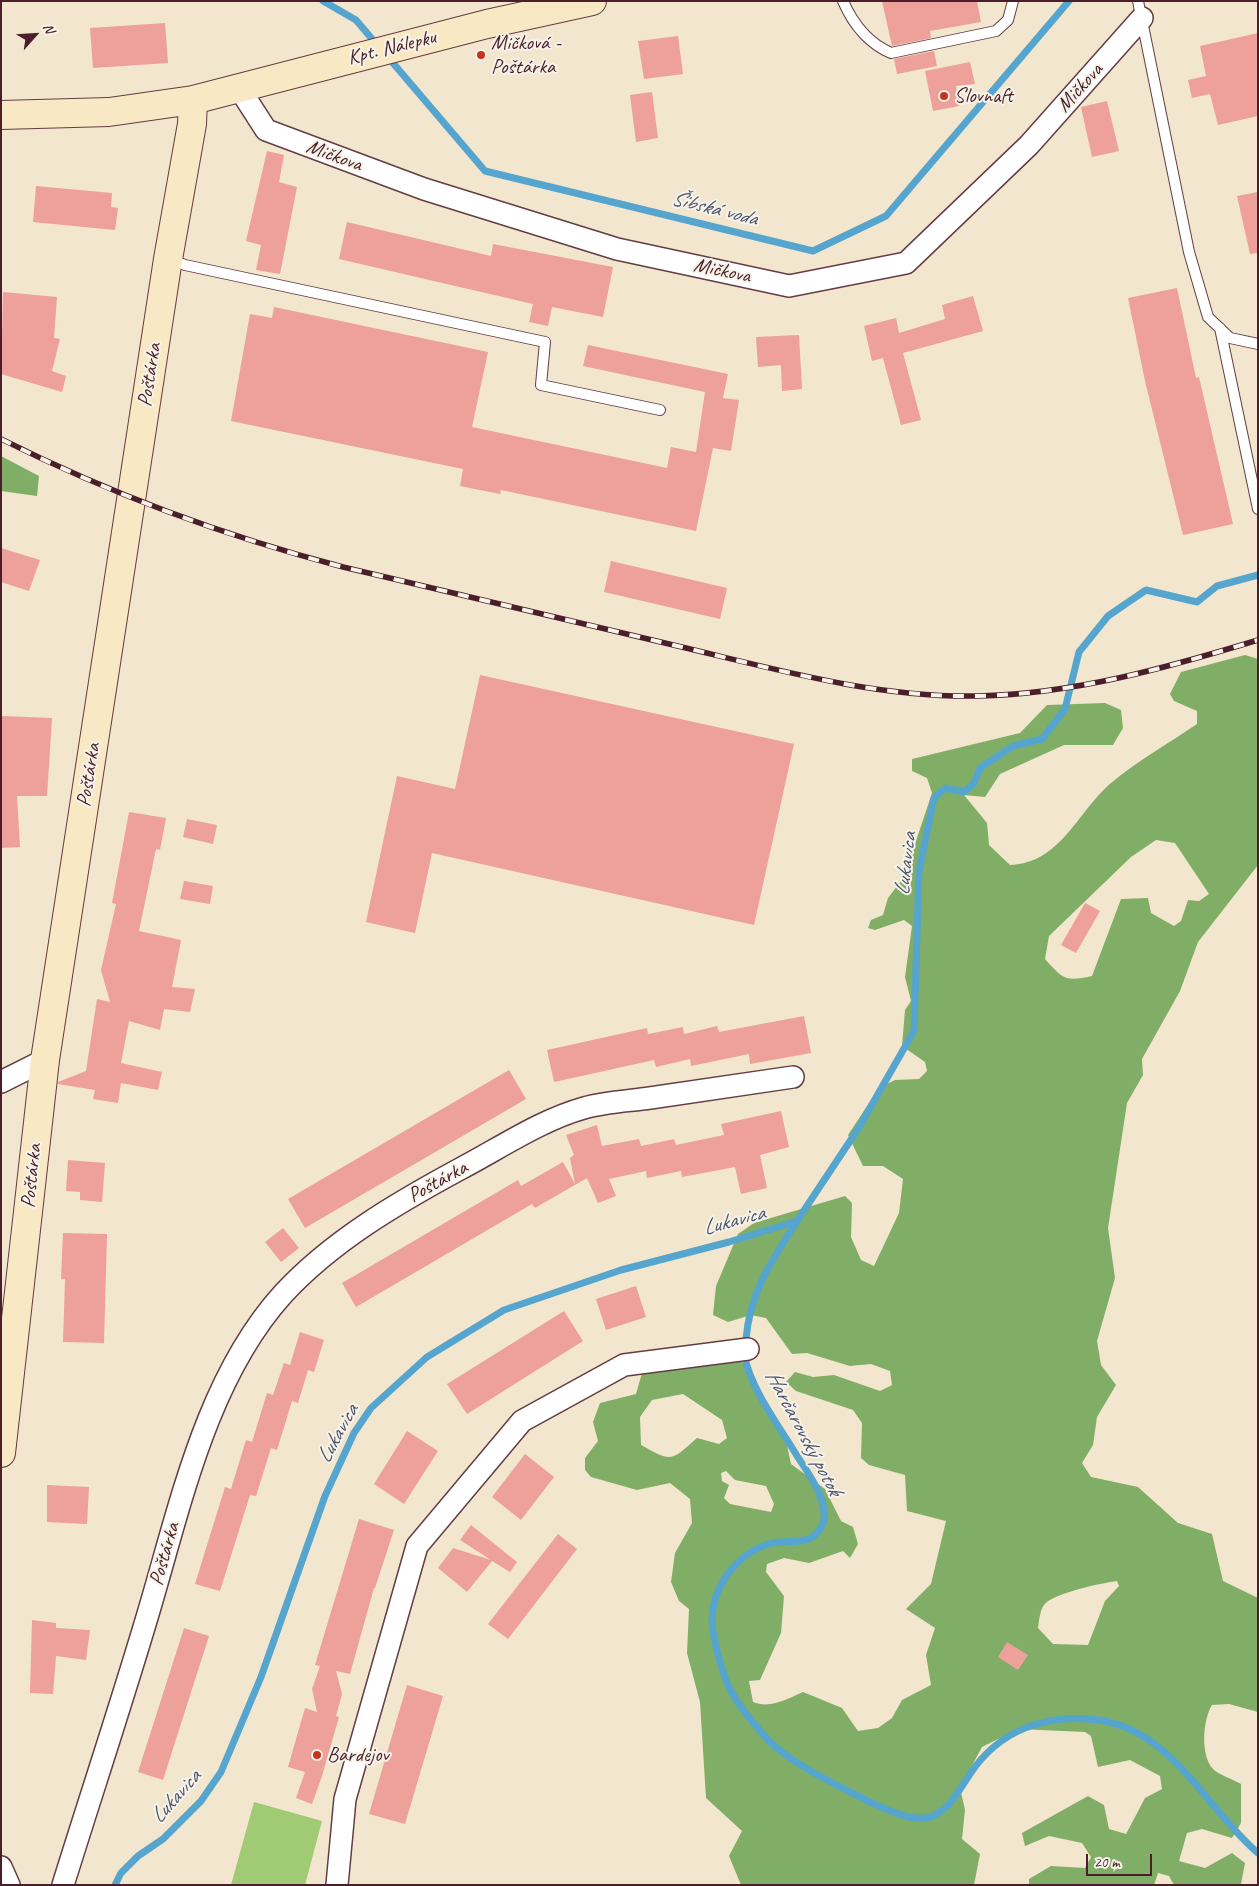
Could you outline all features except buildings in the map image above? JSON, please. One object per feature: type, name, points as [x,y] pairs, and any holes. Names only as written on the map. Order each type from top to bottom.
[{"type":"street","name":"Kpt. Nálepku","points":[[193,100],[411,43],[536,12],[592,1]]},
{"type":"street","name":"Mičkova","points":[[238,88],[266,130],[424,189],[617,249],[789,286],[906,263],[1029,144],[1140,10]]},
{"type":"street","points":[[1,115],[109,112],[193,100]]},
{"type":"street","name":"Poštárka","points":[[1,1453],[45,1060],[168,259],[192,124],[193,100]]},
{"type":"street","points":[[1,1082],[45,1060]]},
{"type":"street","name":"Poštárka","points":[[63,1885],[147,1615],[186,1481],[214,1409],[236,1363],[254,1332],[283,1295],[319,1259],[373,1220],[419,1191],[549,1122],[585,1108],[793,1077]]},
{"type":"street","points":[[337,1885],[345,1799],[418,1546],[522,1421],[624,1365],[748,1348]]},
{"type":"street","points":[[1,1867],[9,1885]]},
{"type":"lane","points":[[843,1],[864,36],[877,47],[891,53],[996,31],[1008,20],[1014,1]]},
{"type":"lane","points":[[1140,10],[1189,252],[1208,317],[1230,338],[1258,344]]},
{"type":"lane","points":[[168,259],[185,265],[545,342],[541,385],[660,410]]},
{"type":"lane","points":[[1220,328],[1258,508]]},
{"type":"green space","points":[[1,456],[39,476],[37,496],[1,491]]},
{"type":"green space","points":[[1245,655],[1258,659],[1258,865],[1198,942],[1180,991],[1142,1059],[1143,1075],[1127,1103],[1108,1228],[1115,1278],[1097,1341],[1101,1365],[1116,1385],[1097,1417],[1093,1445],[1082,1463],[1091,1477],[1138,1487],[1178,1523],[1212,1534],[1223,1581],[1258,1598],[1258,1712],[1229,1704],[1212,1705],[1204,1737],[1206,1755],[1213,1769],[1241,1784],[1241,1823],[1232,1838],[1202,1829],[1187,1833],[1179,1861],[1205,1868],[1232,1853],[1245,1863],[1241,1884],[1174,1885],[1169,1876],[1158,1873],[1154,1885],[1029,1885],[1029,1879],[1051,1866],[1085,1868],[1091,1857],[1082,1843],[1049,1836],[1025,1846],[1022,1833],[1088,1796],[1104,1805],[1109,1829],[1126,1834],[1145,1798],[1162,1789],[1160,1776],[1130,1760],[1098,1767],[1091,1736],[1085,1732],[1018,1729],[982,1747],[960,1788],[965,1810],[962,1839],[980,1854],[974,1885],[741,1885],[729,1856],[742,1831],[706,1798],[700,1702],[687,1653],[689,1609],[679,1601],[671,1582],[675,1553],[692,1523],[690,1499],[670,1483],[637,1490],[591,1477],[585,1470],[585,1458],[598,1441],[593,1422],[600,1403],[636,1394],[642,1373],[734,1352],[754,1377],[769,1413],[785,1436],[791,1464],[825,1489],[841,1521],[853,1527],[858,1544],[850,1558],[843,1551],[809,1563],[784,1558],[767,1564],[766,1572],[784,1596],[781,1633],[760,1680],[749,1681],[753,1702],[772,1704],[803,1692],[842,1708],[858,1731],[878,1728],[892,1718],[902,1700],[931,1685],[926,1655],[935,1628],[906,1609],[931,1584],[946,1521],[907,1511],[905,1475],[869,1465],[861,1458],[862,1423],[853,1410],[796,1391],[786,1382],[795,1372],[813,1377],[834,1375],[880,1391],[892,1385],[890,1371],[871,1364],[850,1366],[807,1353],[792,1354],[766,1318],[751,1315],[728,1322],[713,1315],[716,1286],[738,1234],[754,1223],[845,1196],[852,1203],[851,1237],[861,1260],[874,1266],[899,1213],[903,1179],[883,1166],[863,1166],[848,1135],[879,1088],[895,1080],[919,1079],[927,1071],[925,1062],[902,1046],[905,1010],[911,1001],[905,977],[912,926],[904,920],[875,930],[868,928],[871,920],[883,915],[888,898],[904,877],[932,793],[927,778],[912,771],[912,759],[1020,733],[1047,705],[1105,703],[1121,710],[1123,728],[1113,745],[1064,745],[1000,774],[985,797],[964,795],[987,823],[989,845],[1010,865],[1028,862],[1043,855],[1055,846],[1111,783],[1197,724],[1197,711],[1174,701],[1170,694],[1181,672]],"holes":[[[1156,840],[1175,843],[1209,894],[1199,901],[1188,900],[1181,921],[1174,926],[1151,913],[1148,898],[1121,899],[1092,976],[1070,979],[1061,975],[1045,959],[1049,936],[1131,857]],[[683,1394],[722,1420],[727,1438],[719,1444],[697,1438],[681,1452],[670,1457],[665,1457],[651,1451],[641,1445],[640,1417],[652,1400]],[[726,1471],[735,1480],[766,1486],[774,1504],[771,1512],[730,1504],[724,1498],[729,1485],[722,1481],[721,1473]],[[1117,1581],[1119,1586],[1105,1601],[1088,1645],[1053,1644],[1038,1628],[1044,1605],[1049,1601],[1057,1596],[1078,1589]]]},
{"type":"green space","points":[[254,1802],[322,1821],[305,1885],[231,1885]]},
{"type":"waterway","name":"Šibská voda","points":[[323,1],[356,20],[378,46]]},
{"type":"waterway","name":"Šibská voda","points":[[387,56],[485,171],[813,251],[886,216],[1069,1]]},
{"type":"waterway","name":"Lukavica","points":[[115,1885],[121,1873],[138,1856],[163,1839],[201,1801],[221,1772],[261,1677],[325,1496],[354,1433],[371,1408],[427,1357],[504,1310],[621,1270],[729,1242],[797,1221],[858,1129],[914,1031],[919,871],[934,798],[945,788],[964,792],[974,783],[980,768],[1013,746],[1042,739],[1065,709],[1079,652],[1108,616],[1146,590],[1197,602],[1217,586],[1258,575]]},
{"type":"waterway","name":"Harčarovský potok","points":[[797,1221],[771,1263],[757,1291],[748,1322],[745,1356],[748,1370],[759,1394],[817,1488],[823,1504],[824,1519],[820,1530],[811,1538],[801,1541],[768,1544],[744,1557],[725,1578],[719,1590],[714,1603],[713,1631],[728,1685],[744,1711],[775,1747],[802,1766],[883,1808],[917,1818],[925,1818],[939,1813],[954,1798],[970,1774],[995,1746],[1026,1728],[1043,1722],[1061,1719],[1099,1720],[1125,1727],[1148,1739],[1168,1755],[1187,1774],[1239,1835],[1258,1853]]},
{"type":"railway","points":[[1,439],[84,478],[169,512],[299,555],[794,674],[867,688],[904,693],[978,696],[1049,690],[1120,678],[1258,640]]},
{"type":"place","name":"Mičková - Poštárka","points":[[481,55]]},
{"type":"place","name":"Slovnaft","points":[[944,96]]},
{"type":"place","name":"Bardejov","points":[[317,1755]]}]
